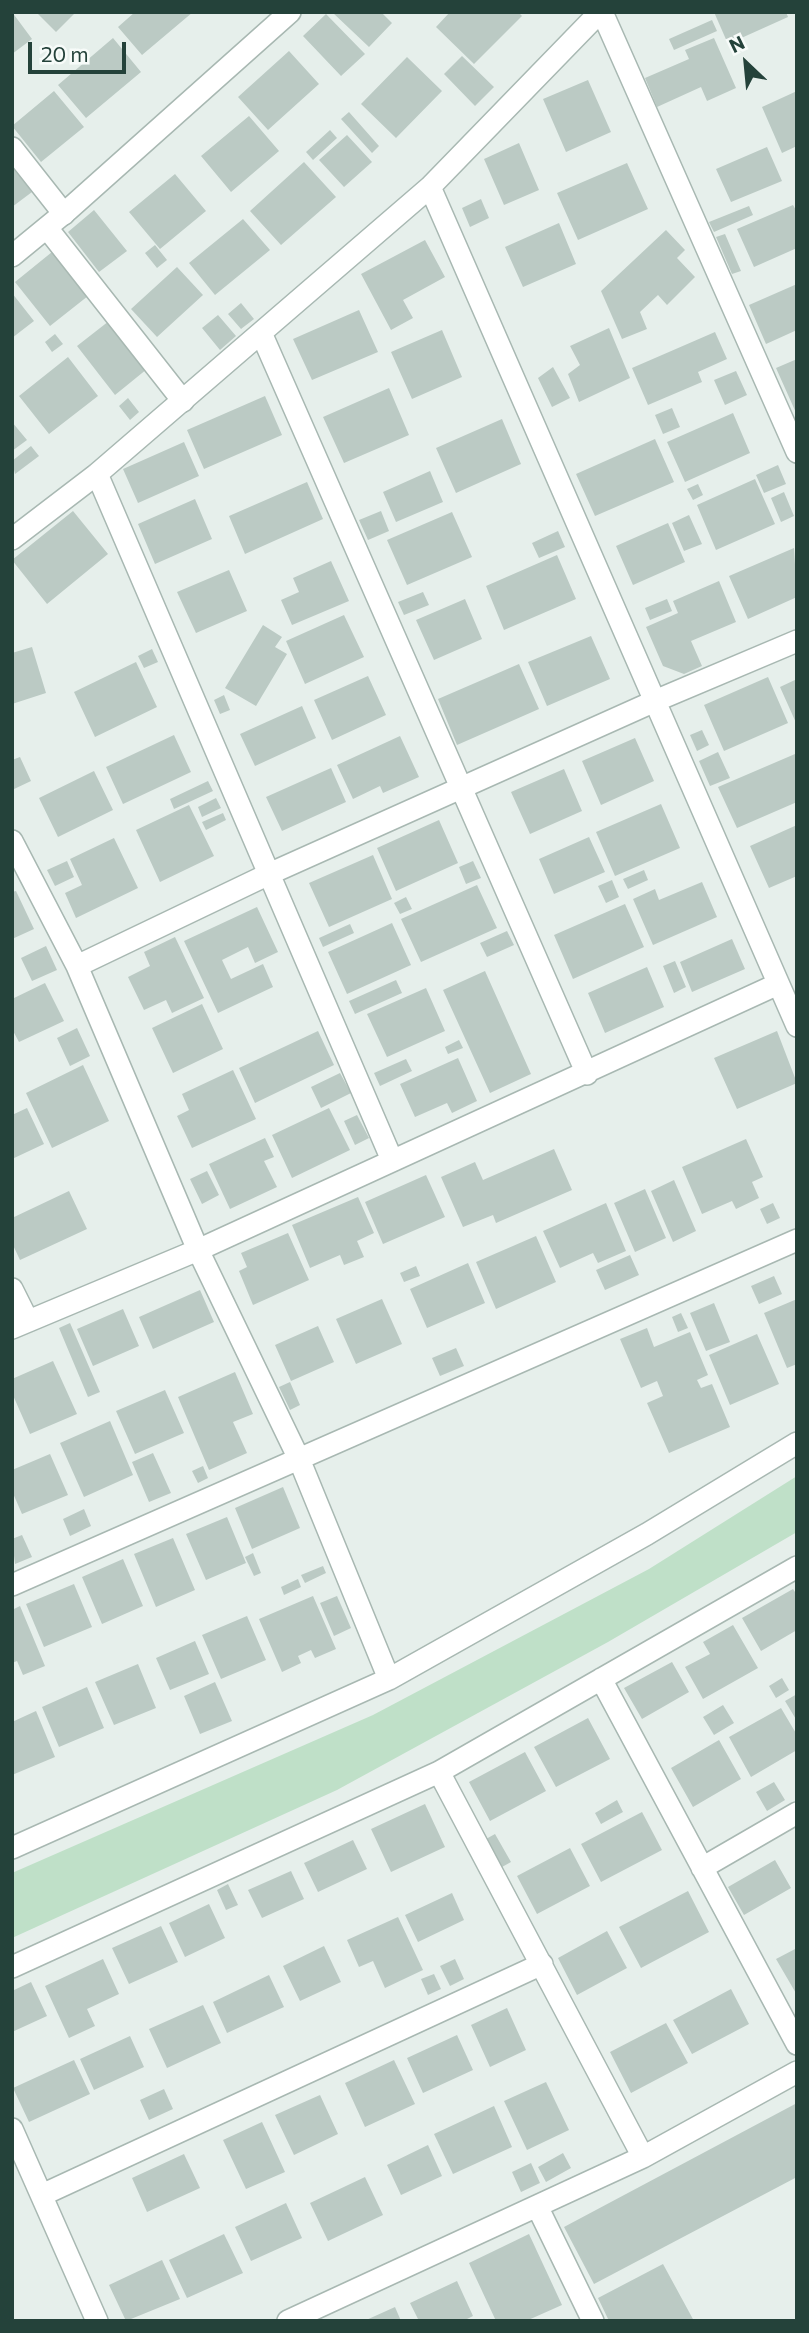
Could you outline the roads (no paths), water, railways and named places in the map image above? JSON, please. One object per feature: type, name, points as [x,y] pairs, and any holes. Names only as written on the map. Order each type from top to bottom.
[{"type":"street","points":[[12,256],[64,214],[290,12]]},
{"type":"street","points":[[12,539],[97,474],[262,335],[430,187],[601,12],[797,452]]},
{"type":"street","points":[[12,148],[64,214]]},
{"type":"street","points":[[430,187],[797,1026]]},
{"type":"street","points":[[47,228],[183,401]]},
{"type":"street","points":[[262,335],[587,1074]]},
{"type":"street","points":[[97,474],[392,1160]]},
{"type":"street","points":[[76,966],[269,874],[654,701],[797,641]]},
{"type":"street","points":[[12,841],[76,966],[198,1250],[299,1459],[389,1679]]},
{"type":"street","points":[[12,1289],[20,1325],[198,1250],[587,1074],[778,984]]},
{"type":"street","points":[[12,1585],[797,1240]]},
{"type":"street","points":[[12,1848],[389,1679],[647,1534],[797,1443]]},
{"type":"street","points":[[12,1967],[439,1772],[797,1567]]},
{"type":"street","points":[[601,1679],[797,2044]]},
{"type":"street","points":[[439,1772],[643,2157]]},
{"type":"street","points":[[702,1868],[797,1813]]},
{"type":"street","points":[[42,2195],[542,1964]]},
{"type":"street","points":[[288,2321],[643,2157],[797,2072]]},
{"type":"street","points":[[12,2129],[97,2321]]},
{"type":"street","points":[[537,2206],[593,2321]]}]
